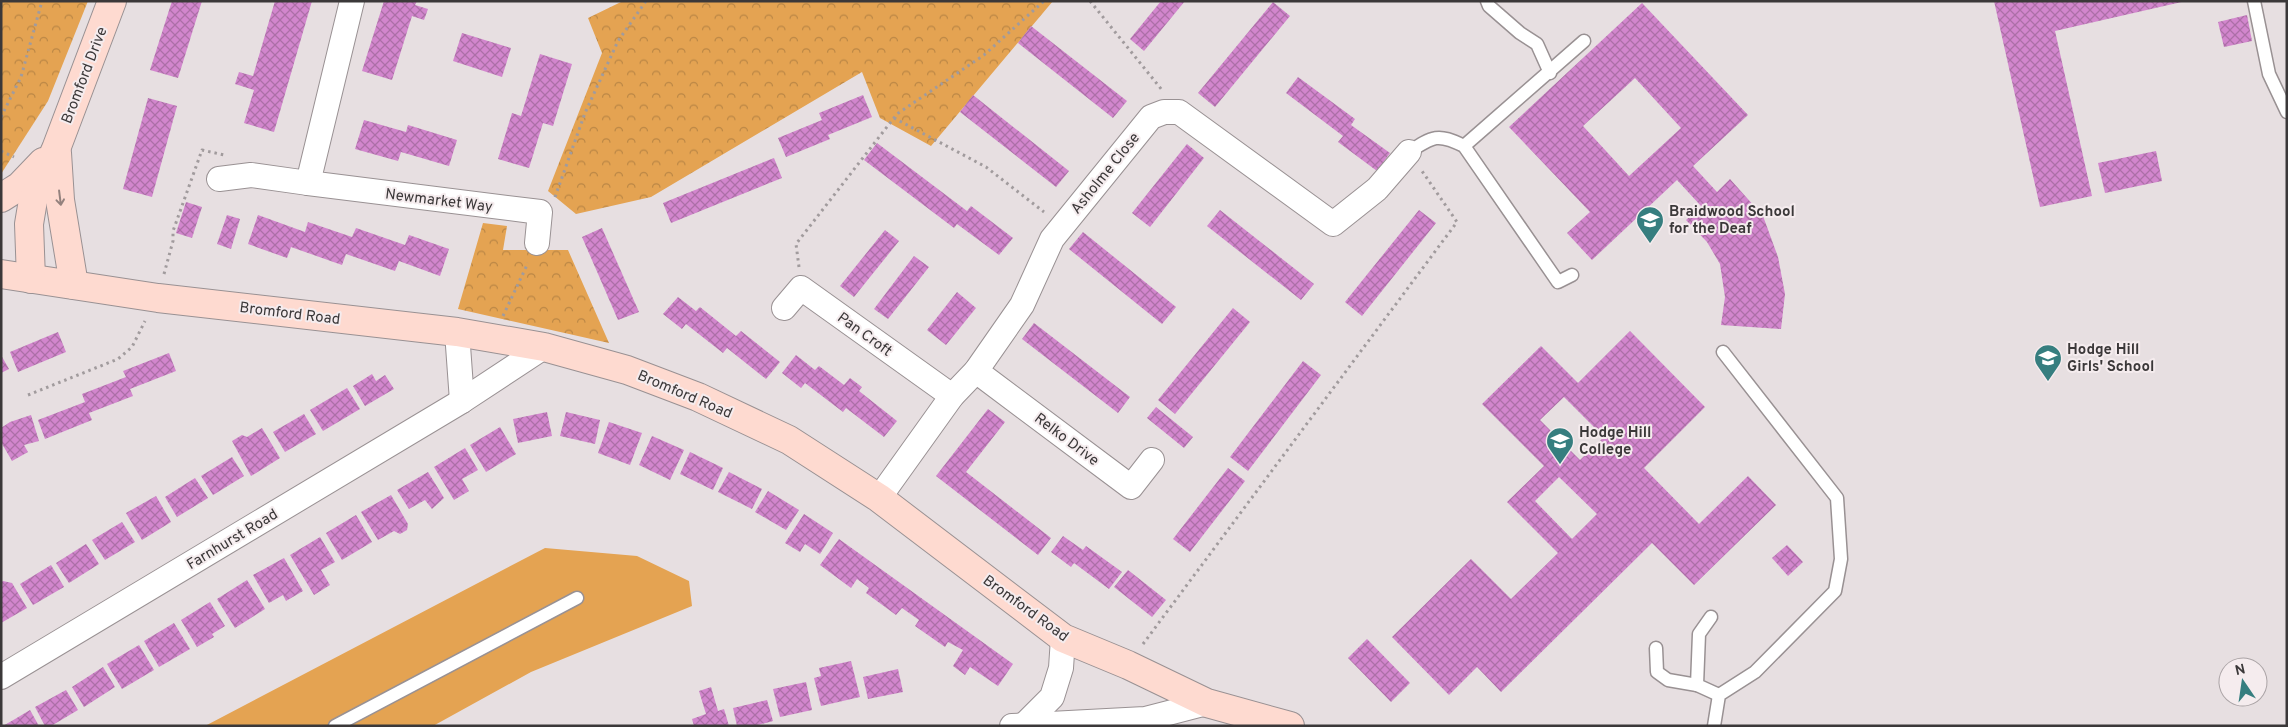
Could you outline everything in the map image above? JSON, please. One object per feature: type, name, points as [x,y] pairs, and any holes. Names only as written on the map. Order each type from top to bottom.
[{"type":"street","name":"Bromford Drive","points":[[31,279],[29,224],[33,200],[56,149],[112,1]]},
{"type":"street","points":[[308,183],[352,1]]},
{"type":"street","name":"Asholme Close","points":[[879,498],[952,396],[976,371],[1022,305],[1052,239],[1151,117],[1164,112],[1179,112]]},
{"type":"street","points":[[1179,112],[1333,224],[1377,189],[1409,152]]},
{"type":"street","name":"Bromford Drive","points":[[1,198],[20,186],[56,149]]},
{"type":"street","name":"Bromford Drive","points":[[56,149],[60,200],[74,285]]},
{"type":"street","name":"Newmarket Way","points":[[219,179],[251,176],[540,212]]},
{"type":"street","points":[[537,243],[540,212]]},
{"type":"street","name":"Bromford Road","points":[[1,274],[158,298],[457,332],[544,347],[627,370],[698,397],[789,440],[879,498],[1063,638],[1128,665],[1207,703],[1290,726]]},
{"type":"street","points":[[784,308],[801,288]]},
{"type":"street","name":"Pan Croft","points":[[801,288],[952,396]]},
{"type":"street","points":[[457,332],[462,401]]},
{"type":"street","name":"Farnhurst Road","points":[[1,676],[462,401],[544,347]]},
{"type":"street","name":"Relko Drive","points":[[976,371],[1131,487],[1152,460]]},
{"type":"street","points":[[1018,725],[1052,697],[1061,668],[1063,638]]},
{"type":"street","points":[[1018,725],[1145,719],[1207,703]]},
{"type":"lane","points":[[1487,1],[1489,6],[1501,17],[1537,44],[1550,73]]},
{"type":"lane","points":[[2254,1],[2269,74],[2287,112]]},
{"type":"lane","points":[[1464,146],[1584,42]]},
{"type":"lane","points":[[1409,152],[1430,138],[1448,138],[1464,146],[1558,282],[1572,276]]},
{"type":"lane","points":[[1714,726],[1719,694],[1755,672],[1835,591],[1841,559],[1837,498],[1723,352]]},
{"type":"lane","points":[[335,726],[577,598]]},
{"type":"lane","points":[[1697,685],[1699,634],[1711,617]]},
{"type":"lane","points":[[1656,648],[1657,672],[1668,680],[1697,685],[1719,694]]},
{"type":"path","points":[[1,117],[21,77],[42,1]]},
{"type":"path","points":[[540,212],[554,199],[585,113],[614,50],[646,1]]},
{"type":"path","points":[[801,288],[796,244],[894,118],[984,56],[1044,1]]},
{"type":"path","points":[[1090,1],[1179,112]]},
{"type":"path","points":[[894,118],[986,166],[1063,226]]},
{"type":"path","points":[[1128,665],[1457,222],[1409,152]]},
{"type":"path","points":[[28,395],[118,359],[132,347],[158,298],[173,240],[172,231]]},
{"type":"path","points":[[500,323],[537,243]]},
{"type":"green space","points":[[1,1],[88,1],[48,101],[1,174]]},
{"type":"green space","points":[[623,1],[1053,1],[931,146],[880,118],[862,72],[651,197],[576,214],[548,191],[602,53],[588,18]]},
{"type":"green space","points":[[483,223],[507,226],[503,250],[568,250],[609,343],[458,309]]},
{"type":"green space","points":[[545,548],[637,556],[689,581],[692,606],[531,672],[433,726],[205,726]]},
{"type":"building","points":[[172,1],[202,1],[178,78],[150,70]]},
{"type":"building","points":[[275,1],[312,1],[274,132],[244,123],[254,90],[235,84],[239,72],[253,76]]},
{"type":"building","points":[[384,1],[417,1],[415,5],[428,9],[424,20],[412,16],[392,80],[362,71]]},
{"type":"building","points":[[1161,1],[1185,1],[1144,51],[1130,39]]},
{"type":"building","points":[[1994,1],[2186,1],[2055,31],[2092,196],[2040,207]]},
{"type":"building","points":[[1273,2],[1290,16],[1215,107],[1198,93]]},
{"type":"building","points":[[1642,3],[1748,115],[1693,166],[1717,192],[1730,179],[1763,216],[1778,257],[1785,294],[1781,329],[1721,325],[1725,297],[1720,264],[1707,242],[1686,220],[1701,206],[1677,180],[1592,260],[1567,233],[1590,212],[1509,127]],"holes":[[[1635,78],[1681,128],[1629,176],[1583,126]]]},
{"type":"building","points":[[2247,15],[2252,41],[2224,47],[2218,22]]},
{"type":"building","points":[[1031,26],[1127,101],[1113,118],[1018,43]]},
{"type":"building","points":[[462,33],[511,48],[502,77],[453,61]]},
{"type":"building","points":[[540,54],[572,64],[553,126],[543,123],[529,168],[498,159],[512,113],[521,116]]},
{"type":"building","points":[[1298,77],[1355,119],[1351,125],[1390,153],[1377,171],[1338,142],[1343,136],[1286,93]]},
{"type":"building","points":[[863,95],[872,117],[828,135],[830,139],[786,157],[778,138],[822,120],[819,113]]},
{"type":"building","points":[[973,95],[1069,171],[1056,187],[960,112]]},
{"type":"building","points":[[148,98],[177,106],[152,197],[123,189]]},
{"type":"building","points":[[364,120],[406,132],[408,125],[457,140],[449,166],[401,152],[398,161],[355,149]]},
{"type":"building","points":[[877,143],[967,211],[971,206],[1013,238],[999,255],[957,224],[954,228],[864,160]]},
{"type":"building","points":[[1187,144],[1204,158],[1150,227],[1132,213]]},
{"type":"building","points":[[2156,151],[2162,181],[2105,193],[2098,163]]},
{"type":"building","points":[[774,158],[782,178],[671,223],[663,203]]},
{"type":"building","points":[[186,202],[202,207],[192,238],[176,233]]},
{"type":"building","points":[[1220,210],[1314,284],[1301,300],[1207,226]]},
{"type":"building","points":[[1419,210],[1436,223],[1362,316],[1345,302]]},
{"type":"building","points":[[227,215],[240,219],[231,249],[217,244]]},
{"type":"building","points":[[258,215],[305,232],[308,222],[352,237],[356,228],[405,245],[409,235],[449,249],[440,276],[399,261],[395,271],[346,254],[342,265],[291,247],[287,258],[248,244]]},
{"type":"building","points":[[602,228],[639,312],[618,320],[582,237]]},
{"type":"building","points":[[885,230],[899,241],[854,297],[840,286]]},
{"type":"building","points":[[1083,232],[1176,307],[1162,324],[1069,249]]},
{"type":"building","points":[[914,256],[929,267],[888,319],[874,309]]},
{"type":"building","points":[[957,292],[976,308],[946,345],[927,330]]},
{"type":"building","points":[[678,297],[696,311],[700,307],[736,336],[741,331],[780,362],[766,379],[727,348],[723,353],[686,324],[682,329],[663,314]]},
{"type":"building","points":[[1233,308],[1250,322],[1175,414],[1158,400]]},
{"type":"building","points":[[1034,323],[1130,397],[1118,413],[1022,339]]},
{"type":"building","points":[[1630,331],[1705,407],[1644,468],[1699,524],[1748,476],[1776,505],[1694,585],[1652,543],[1501,692],[1477,667],[1449,695],[1392,637],[1471,559],[1511,599],[1558,553],[1507,502],[1544,466],[1482,404],[1541,346],[1578,383]],"holes":[[[1564,397],[1604,437],[1580,460],[1540,420]],[[1559,477],[1597,514],[1572,539],[1535,501]]]},
{"type":"building","points":[[58,332],[66,352],[18,372],[10,352]]},
{"type":"building","points":[[169,353],[176,371],[130,389],[133,396],[89,413],[92,420],[45,439],[38,420],[85,402],[82,394],[126,377],[123,371]]},
{"type":"building","points":[[1,355],[9,369],[1,373]]},
{"type":"building","points":[[796,355],[815,370],[819,366],[844,385],[850,378],[862,387],[859,391],[897,421],[884,437],[846,408],[843,412],[805,383],[801,388],[782,373]]},
{"type":"building","points":[[1303,361],[1321,375],[1248,471],[1230,457]]},
{"type":"building","points":[[372,374],[376,381],[385,375],[394,389],[365,406],[353,386]]},
{"type":"building","points":[[347,388],[360,409],[323,431],[310,410]]},
{"type":"building","points":[[1156,407],[1193,437],[1184,448],[1147,418]]},
{"type":"building","points":[[988,409],[1005,422],[966,472],[1051,538],[1038,555],[936,476]]},
{"type":"building","points":[[547,412],[552,436],[518,443],[513,419]]},
{"type":"building","points":[[566,412],[600,420],[595,444],[560,436]]},
{"type":"building","points":[[304,414],[316,434],[285,452],[273,432]]},
{"type":"building","points":[[31,415],[39,441],[24,445],[28,452],[12,461],[1,442],[1,428],[10,422]]},
{"type":"building","points":[[609,422],[642,433],[630,465],[598,453]]},
{"type":"building","points":[[500,427],[516,454],[486,472],[470,445]]},
{"type":"building","points":[[262,428],[280,458],[251,476],[232,441],[242,435],[247,437]]},
{"type":"building","points":[[652,436],[684,450],[670,480],[639,465]]},
{"type":"building","points":[[465,448],[478,470],[462,479],[469,491],[454,500],[434,467]]},
{"type":"building","points":[[690,452],[723,468],[713,490],[680,474]]},
{"type":"building","points":[[232,457],[244,476],[213,495],[201,476]]},
{"type":"building","points":[[1228,468],[1245,481],[1190,552],[1173,539]]},
{"type":"building","points":[[428,472],[444,498],[432,509],[425,500],[409,509],[397,490]]},
{"type":"building","points":[[729,472],[762,489],[752,509],[718,492]]},
{"type":"building","points":[[195,478],[208,498],[177,517],[165,497]]},
{"type":"building","points":[[768,491],[799,510],[786,530],[755,512]]},
{"type":"building","points":[[391,495],[408,524],[407,530],[400,534],[394,531],[378,540],[361,512]]},
{"type":"building","points":[[156,496],[171,522],[142,540],[126,513]]},
{"type":"building","points":[[804,514],[833,533],[820,554],[805,544],[800,552],[785,543]]},
{"type":"building","points":[[356,515],[372,542],[342,560],[326,533]]},
{"type":"building","points":[[122,522],[135,542],[105,560],[92,540]]},
{"type":"building","points":[[1063,536],[1083,550],[1086,546],[1122,572],[1109,589],[1074,563],[1071,567],[1051,552]]},
{"type":"building","points":[[320,537],[335,562],[321,570],[330,585],[314,595],[290,555]]},
{"type":"building","points":[[839,539],[1013,664],[998,686],[970,667],[965,675],[953,666],[963,650],[948,642],[945,647],[915,626],[919,620],[902,608],[896,615],[866,593],[869,588],[857,579],[851,588],[820,565]]},
{"type":"building","points":[[86,544],[99,564],[69,583],[56,563]]},
{"type":"building","points":[[1787,545],[1803,562],[1788,576],[1772,558]]},
{"type":"building","points":[[284,558],[303,591],[286,601],[283,595],[269,603],[253,575]]},
{"type":"building","points":[[51,565],[64,587],[33,605],[20,584]]},
{"type":"building","points":[[1128,570],[1166,600],[1152,617],[1114,587]]},
{"type":"building","points":[[247,580],[265,609],[235,628],[217,599]]},
{"type":"building","points":[[1,582],[12,583],[27,608],[1,623]]},
{"type":"building","points":[[210,602],[225,626],[212,634],[214,637],[197,647],[181,620]]},
{"type":"building","points":[[174,623],[190,649],[159,667],[144,641]]},
{"type":"building","points":[[1367,639],[1410,683],[1391,702],[1348,658]]},
{"type":"building","points":[[139,645],[154,670],[122,689],[107,664]]},
{"type":"building","points":[[851,661],[860,697],[821,706],[814,678],[821,676],[819,668]]},
{"type":"building","points":[[103,667],[115,687],[84,707],[72,687]]},
{"type":"building","points":[[898,669],[903,692],[868,699],[863,677]]},
{"type":"building","points":[[806,682],[812,710],[780,717],[773,689]]},
{"type":"building","points":[[711,687],[718,711],[724,709],[729,726],[694,726],[692,719],[706,714],[699,691]]},
{"type":"building","points":[[66,690],[78,710],[51,726],[45,726],[35,707]]},
{"type":"building","points":[[767,700],[773,721],[754,726],[737,726],[733,708]]},
{"type":"building","points":[[30,710],[39,726],[3,726],[15,719]]},
{"type":"place","name":"Braidwood School for the Deaf","points":[[1650,244]]},
{"type":"place","name":"Hodge Hill Girls' School","points":[[2048,382]]},
{"type":"place","name":"Hodge Hill College","points":[[1560,465]]}]
